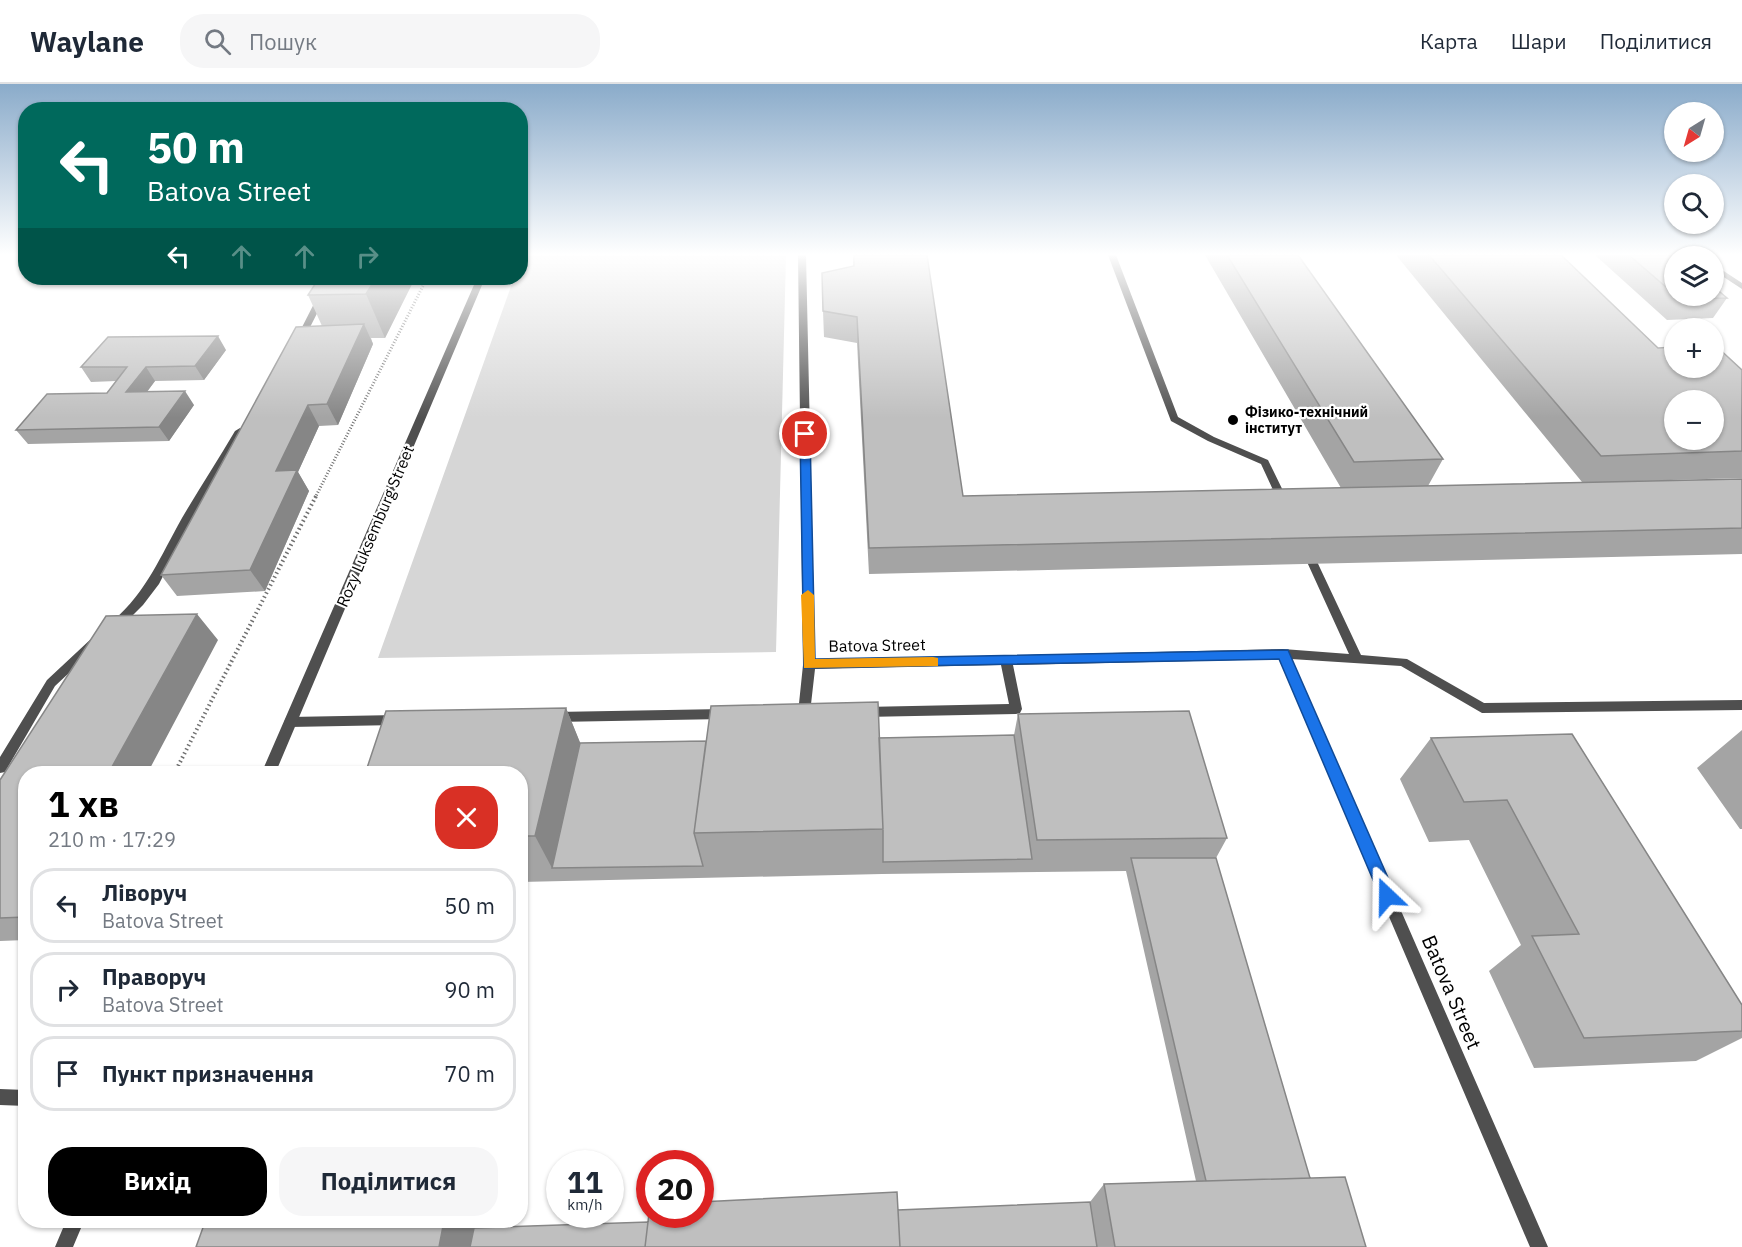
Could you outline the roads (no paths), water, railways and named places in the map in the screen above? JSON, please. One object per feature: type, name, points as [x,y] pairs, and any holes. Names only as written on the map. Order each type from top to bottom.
[{"type":"street","points":[[296,346],[315,309]]},
{"type":"street","name":"Rozy Luksemburg Street","points":[[271,766],[468,309]]},
{"type":"street","name":"Batova Street","points":[[803,309],[809,665],[1283,654],[1402,662],[1482,708],[1742,705]]},
{"type":"street","points":[[1133,309],[1174,419],[1211,439],[1265,462],[1289,514]]},
{"type":"street","points":[[0,768],[51,683],[80,654],[138,608],[245,422]]},
{"type":"street","points":[[1304,545],[1357,658]]},
{"type":"street","name":"Batova Street","points":[[1283,654],[1539,1247]]},
{"type":"street","points":[[851,712],[1016,709],[1006,660]]},
{"type":"street","points":[[804,713],[809,665]]},
{"type":"street","points":[[541,717],[733,714]]},
{"type":"street","points":[[290,722],[410,720]]},
{"type":"street","points":[[0,1097],[18,1098]]},
{"type":"street","points":[[64,1247],[72,1228]]},
{"type":"place","name":"Фізико-технічний інститут","points":[[1233,420]]}]
